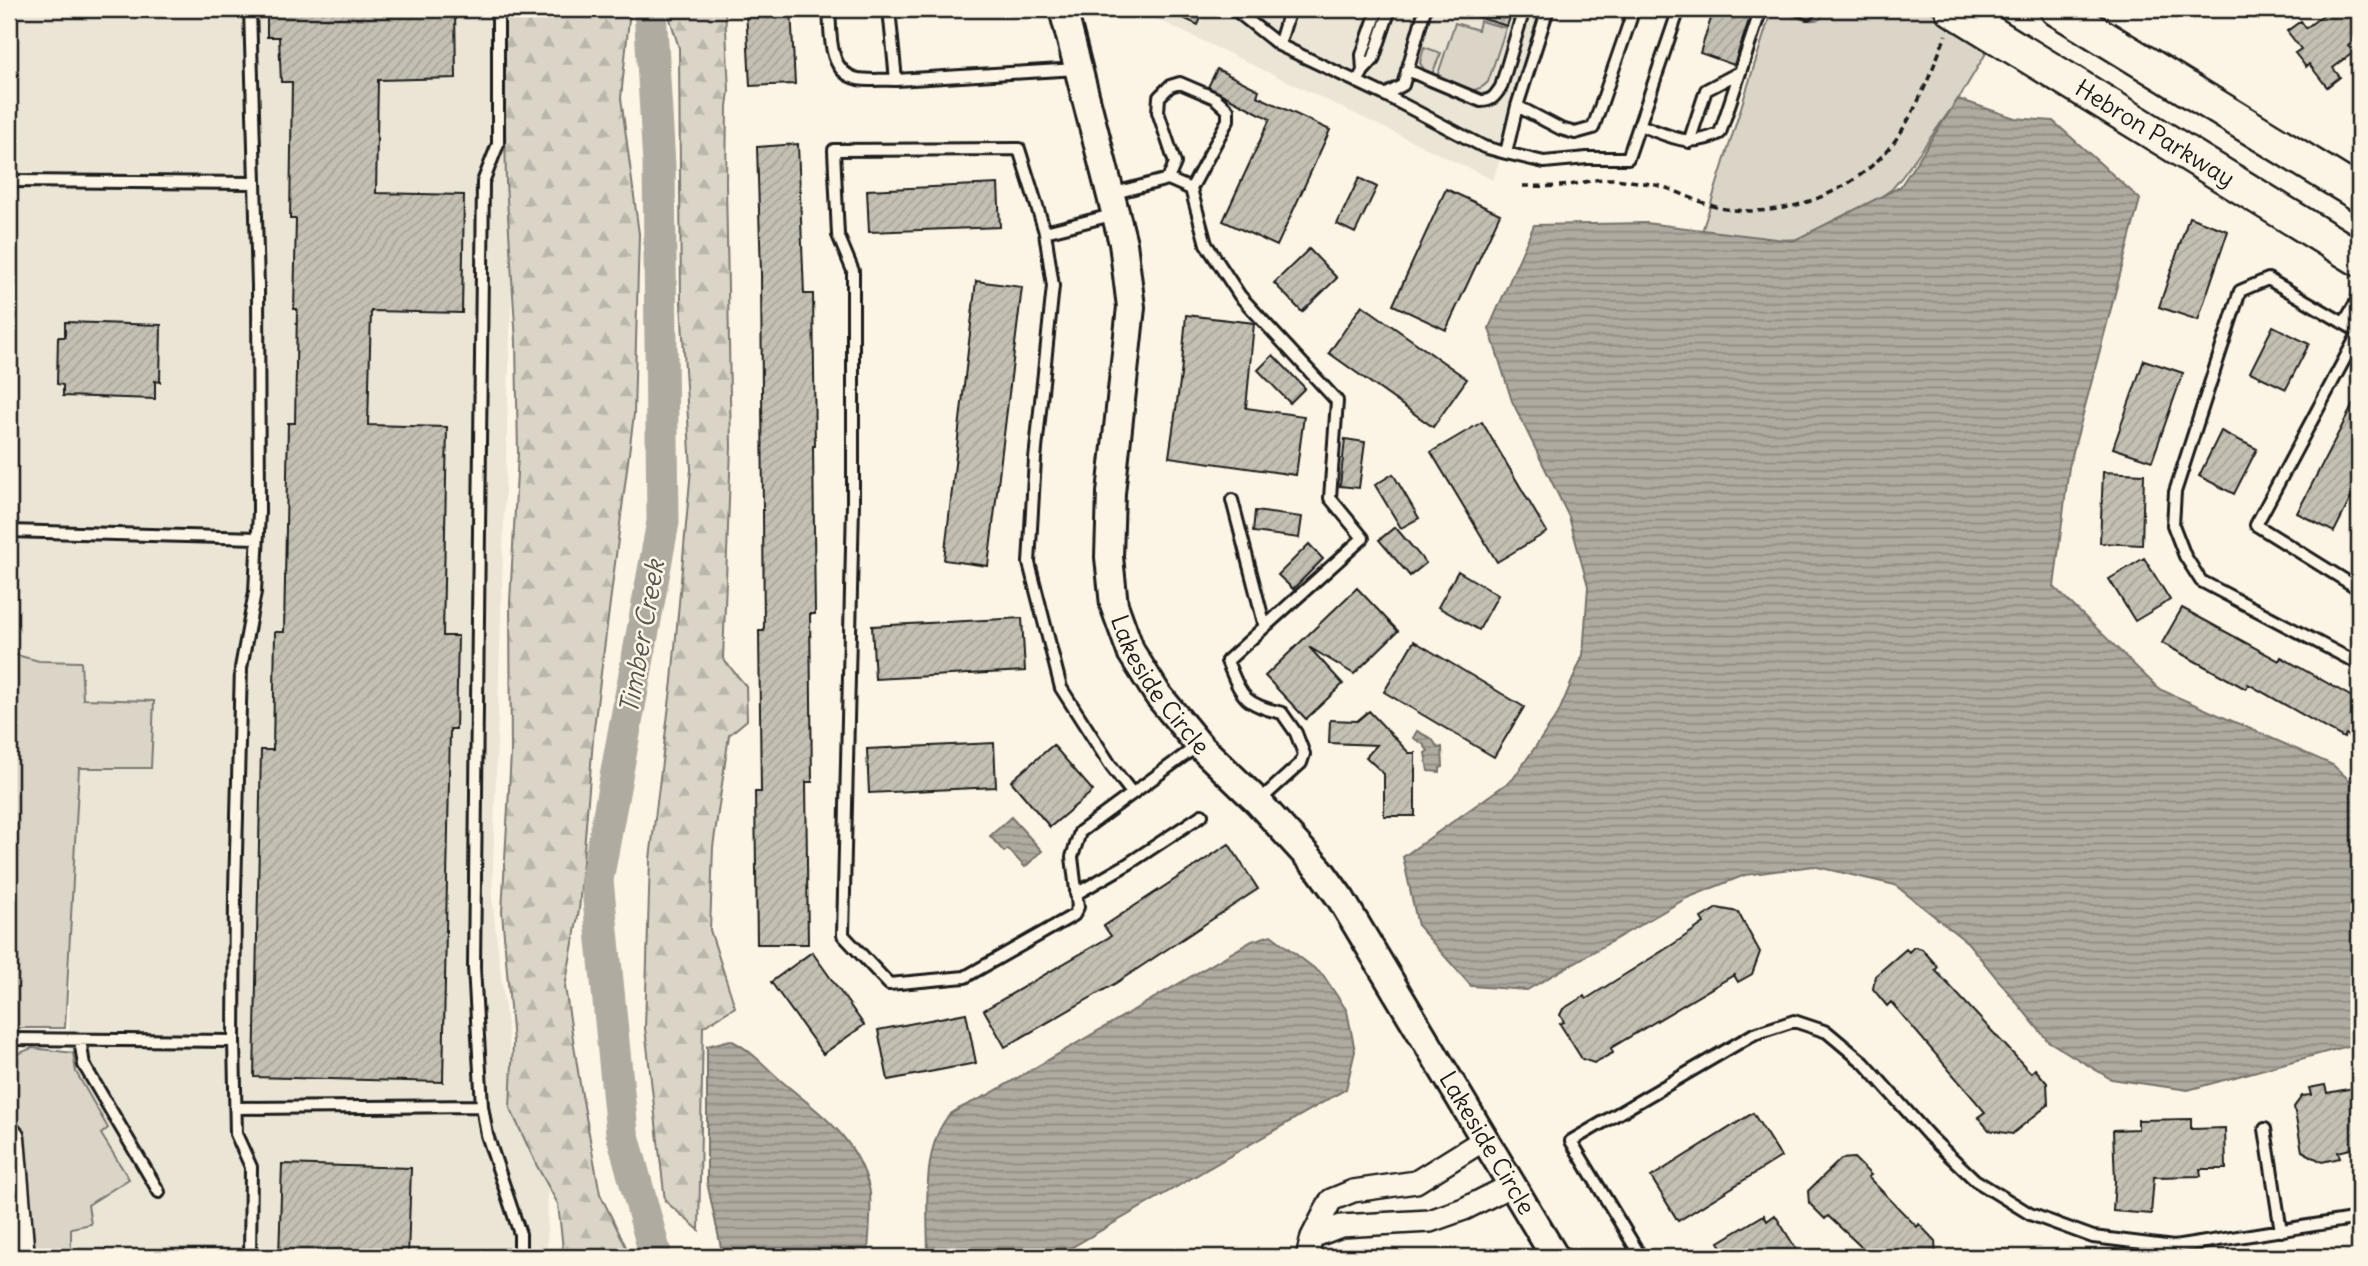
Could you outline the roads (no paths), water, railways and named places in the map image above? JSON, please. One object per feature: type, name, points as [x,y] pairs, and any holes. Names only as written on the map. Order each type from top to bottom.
[{"type":"main road","points":[[2057,9],[2359,194]]},
{"type":"main road","name":"Hebron Parkway","points":[[1950,19],[2359,258]]},
{"type":"main road","points":[[9,1138],[19,1257]]},
{"type":"street","name":"Lakeside Circle","points":[[1063,9],[1123,243],[1131,307],[1111,494],[1110,557],[1114,605],[1130,652],[1158,695],[1199,745],[1258,802],[1320,870],[1341,899],[1555,1257]]},
{"type":"street","points":[[1310,1247],[1331,1200],[1353,1191],[1416,1182],[1485,1139]]},
{"type":"street","points":[[1310,1247],[1341,1226],[1430,1221],[1464,1209],[1512,1185]]},
{"type":"lane","points":[[250,9],[258,286],[257,537],[255,592],[241,668],[234,1041],[236,1134],[251,1167],[250,1257]]},
{"type":"lane","points":[[498,9],[498,144],[483,182],[474,967],[486,1135],[520,1234],[520,1257]]},
{"type":"lane","points":[[829,9],[833,55],[844,73],[858,79],[896,80],[1078,69]]},
{"type":"lane","points":[[889,9],[896,80]]},
{"type":"lane","points":[[1234,9],[1279,45],[1385,95],[1484,147],[1545,162],[1628,158],[1679,9]]},
{"type":"lane","points":[[1279,45],[1290,9]]},
{"type":"lane","points":[[1363,71],[1362,55],[1378,9]]},
{"type":"lane","points":[[1357,82],[1373,60],[1390,9]]},
{"type":"lane","points":[[1385,95],[1403,85],[1425,9]]},
{"type":"lane","points":[[1407,70],[1481,101],[1488,101],[1501,87],[1524,9]]},
{"type":"lane","points":[[1506,153],[1517,106],[1548,9]]},
{"type":"lane","points":[[1517,106],[1561,129],[1576,133],[1593,128],[1634,9]]},
{"type":"lane","points":[[1639,125],[1689,142],[1708,139],[1720,133],[1761,9]]},
{"type":"lane","points":[[1800,9],[1808,13],[1811,9]]},
{"type":"lane","points":[[1689,142],[1706,90],[1740,72]]},
{"type":"lane","points":[[1045,232],[1168,179],[1175,163],[1158,112],[1159,97],[1170,86],[1180,83],[1215,98],[1228,110],[1228,120],[1191,189],[1206,244],[1240,296],[1337,401],[1330,498],[1363,538],[1227,661],[1240,693],[1258,708],[1282,713],[1296,733],[1304,754],[1301,763],[1258,802]]},
{"type":"lane","points":[[1132,793],[1111,766],[1061,688],[1029,563],[1035,459],[1053,286],[1045,232],[1019,149],[834,150],[838,235],[853,271],[853,504],[843,935],[889,984],[965,977],[1074,915],[1078,907],[1072,857],[1080,832],[1199,745]]},
{"type":"lane","points":[[1168,179],[1191,189]]},
{"type":"lane","points":[[9,181],[255,183]]},
{"type":"lane","points":[[2359,589],[2256,525],[2359,332],[2268,279],[2240,291],[2175,492],[2173,525],[2185,556],[2201,580],[2359,664]]},
{"type":"lane","points":[[2344,323],[2359,297]]},
{"type":"lane","points":[[1232,499],[1265,627]]},
{"type":"lane","points":[[9,531],[257,537]]},
{"type":"lane","points":[[1076,894],[1128,864],[1202,815]]},
{"type":"lane","points":[[1641,1257],[1571,1141],[1754,1034],[1794,1021],[1827,1032],[1864,1063],[1929,1136],[1975,1180],[2031,1214],[2093,1237],[2174,1247],[2359,1218]]},
{"type":"lane","points":[[9,1039],[234,1041]]},
{"type":"lane","points":[[80,1040],[84,1065],[159,1192]]},
{"type":"lane","points":[[236,1108],[482,1106]]},
{"type":"lane","points":[[2265,1129],[2281,1231]]},
{"type":"waterway","name":"Timber Creek","points":[[650,9],[659,165],[663,522],[597,880],[622,1132],[656,1257]]}]
